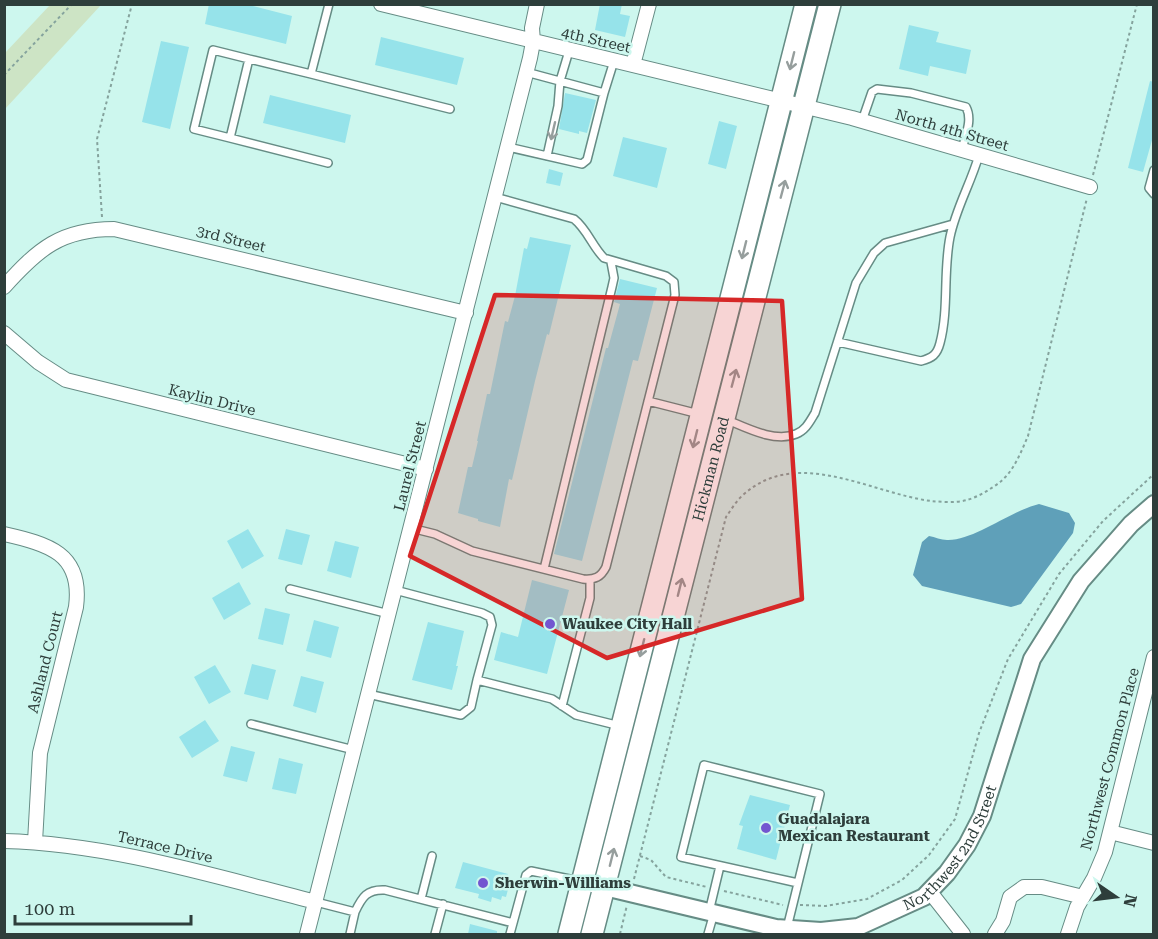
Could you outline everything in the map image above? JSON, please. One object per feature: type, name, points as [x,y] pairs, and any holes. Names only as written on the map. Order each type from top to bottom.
[{"type":"highway","name":"Hickman Road","points":[[569,934],[806,4]]},
{"type":"highway","name":"Hickman Road","points":[[592,934],[830,4]]},
{"type":"street","name":"4th Street","points":[[381,4],[433,14],[568,51],[804,108]]},
{"type":"street","name":"Laurel Street","points":[[307,934],[508,147],[533,42],[532,28],[537,4]]},
{"type":"street","points":[[633,65],[649,4]]},
{"type":"street","name":"North 4th Street","points":[[804,108],[862,121],[1090,187]]},
{"type":"street","name":"3rd Street","points":[[4,287],[30,258],[44,247],[76,232],[103,229],[132,232],[466,313]]},
{"type":"street","name":"Kaylin Drive","points":[[4,333],[50,372],[66,380],[426,469]]},
{"type":"street","name":"Northwest 2nd Street","points":[[582,882],[789,931],[821,931],[858,927],[924,897],[947,873],[967,845],[982,816],[1032,658],[1081,581],[1131,524],[1154,504]]},
{"type":"street","name":"Ashland Court","points":[[4,534],[37,542],[57,551],[66,561],[76,583],[76,607],[40,753],[35,842]]},
{"type":"street","name":"Northwest Common Place","points":[[1068,934],[1077,907],[1094,878],[1105,852],[1150,690],[1154,657]]},
{"type":"street","points":[[1110,832],[1154,843]]},
{"type":"street","name":"Terrace Drive","points":[[4,841],[35,842],[112,851],[316,902]]},
{"type":"street","points":[[995,934],[1003,921],[1010,897],[1024,887],[1042,887],[1083,897]]},
{"type":"street","points":[[930,892],[963,934]]},
{"type":"lane","points":[[311,74],[329,4]]},
{"type":"lane","points":[[328,163],[194,129],[213,50],[450,109]]},
{"type":"lane","points":[[547,156],[558,106],[560,81],[568,51]]},
{"type":"lane","points":[[230,138],[249,59]]},
{"type":"lane","points":[[508,147],[582,164],[587,160],[614,61]]},
{"type":"lane","points":[[526,72],[604,93]]},
{"type":"lane","points":[[862,121],[872,92],[877,89],[911,93],[966,107],[969,121],[962,150]]},
{"type":"lane","points":[[837,342],[921,361],[936,354],[941,334],[953,224],[979,155]]},
{"type":"lane","points":[[1154,170],[1149,188],[1154,194]]},
{"type":"lane","points":[[411,528],[435,534],[472,551],[590,580],[603,574],[606,567],[675,295],[674,282],[666,276],[611,262],[598,252],[586,232],[574,219],[495,197]]},
{"type":"lane","points":[[648,401],[723,418],[773,435],[796,434],[807,427],[815,412],[856,283],[874,253],[885,243],[953,224]]},
{"type":"lane","points":[[544,569],[614,278],[611,262]]},
{"type":"lane","points":[[562,706],[590,598],[590,580]]},
{"type":"lane","points":[[290,589],[389,614]]},
{"type":"lane","points":[[368,694],[461,715],[471,707],[492,625],[490,617],[395,590]]},
{"type":"lane","points":[[477,680],[552,699],[576,715],[622,726]]},
{"type":"lane","points":[[251,724],[354,750]]},
{"type":"lane","points":[[789,931],[792,905],[798,884],[820,794],[704,765],[681,857],[798,884]]},
{"type":"lane","points":[[421,899],[432,856]]},
{"type":"lane","points":[[708,934],[720,866]]},
{"type":"lane","points":[[510,934],[526,875],[531,871],[582,882]]},
{"type":"lane","points":[[350,934],[355,912],[365,895],[374,890],[421,899],[513,923]]},
{"type":"lane","points":[[316,902],[355,912]]},
{"type":"lane","points":[[435,934],[442,904]]},
{"type":"path","points":[[4,75],[72,4]]},
{"type":"path","points":[[103,229],[97,139],[132,4]]},
{"type":"path","points":[[620,934],[726,517],[742,496],[762,482],[782,474],[826,474],[910,498],[942,502],[967,500],[1001,482],[1014,466],[1028,436],[1137,4]]},
{"type":"path","points":[[639,856],[651,860],[666,877],[781,905],[826,906],[867,900],[902,880],[929,855],[955,819],[979,733],[1008,659],[1059,574],[1103,521],[1154,474]]},
{"type":"highlighted area","points":[[495,295],[782,301],[802,599],[607,658],[410,556]]},
{"type":"green space","points":[[50,5],[101,5],[5,109],[5,53]]},
{"type":"water","points":[[1039,504],[1069,513],[1075,523],[1073,533],[1021,604],[1011,607],[922,586],[913,575],[922,542],[929,536],[947,540],[969,536]]},
{"type":"building","points":[[209,4],[245,4],[292,16],[286,44],[205,24]]},
{"type":"building","points":[[600,4],[622,4],[620,14],[630,16],[625,37],[595,30]]},
{"type":"building","points":[[909,25],[939,32],[936,42],[971,50],[966,74],[930,66],[928,76],[899,69]]},
{"type":"building","points":[[381,37],[464,58],[457,85],[375,65]]},
{"type":"building","points":[[161,41],[189,47],[170,129],[142,122]]},
{"type":"building","points":[[1150,81],[1154,82],[1154,133],[1143,172],[1128,168]]},
{"type":"building","points":[[565,93],[596,100],[587,133],[579,131],[579,134],[559,129]]},
{"type":"building","points":[[270,95],[351,115],[345,143],[263,123]]},
{"type":"building","points":[[719,121],[737,126],[726,169],[708,164]]},
{"type":"building","points":[[623,137],[667,148],[657,188],[613,176]]},
{"type":"building","points":[[549,169],[563,173],[560,186],[546,183]]},
{"type":"building","points":[[530,237],[571,245],[512,480],[509,479],[500,527],[458,513],[468,467],[472,467],[487,394],[490,394],[505,321],[508,322],[515,296],[524,248],[527,249]]},
{"type":"building","points":[[620,279],[657,288],[638,361],[633,360],[582,561],[554,554],[606,348],[608,348],[620,304],[614,302]]},
{"type":"building","points":[[248,529],[264,556],[242,569],[227,541]]},
{"type":"building","points":[[286,529],[310,535],[302,565],[278,559]]},
{"type":"building","points":[[335,541],[359,547],[351,578],[327,571]]},
{"type":"building","points":[[532,580],[569,590],[547,674],[494,660],[501,632],[518,637]]},
{"type":"building","points":[[239,582],[251,604],[224,620],[212,598]]},
{"type":"building","points":[[265,608],[290,614],[283,645],[258,639]]},
{"type":"building","points":[[314,620],[339,627],[331,658],[306,651]]},
{"type":"building","points":[[428,622],[464,631],[452,690],[412,680]]},
{"type":"building","points":[[252,664],[276,670],[268,700],[244,694]]},
{"type":"building","points":[[215,665],[231,692],[209,704],[194,677]]},
{"type":"building","points":[[301,676],[324,682],[316,713],[293,706]]},
{"type":"building","points":[[205,720],[219,741],[192,758],[179,737]]},
{"type":"building","points":[[231,746],[255,752],[247,782],[223,776]]},
{"type":"building","points":[[279,758],[303,764],[296,794],[272,789]]},
{"type":"building","name":"Guadalajara Mexican Restaurant","points":[[750,795],[790,805],[776,860],[737,849],[743,826],[739,825]]},
{"type":"building","name":"Sherwin-Williams","points":[[463,862],[508,874],[507,877],[511,878],[506,897],[502,896],[501,900],[492,897],[491,902],[478,898],[479,894],[455,888]]},
{"type":"building","points":[[470,924],[497,931],[497,934],[468,934]]},
{"type":"place","name":"Waukee City Hall","points":[[550,624]]},
{"type":"place","name":"Guadalajara Mexican Restaurant","points":[[766,828]]},
{"type":"place","name":"Sherwin-Williams","points":[[483,883]]}]
